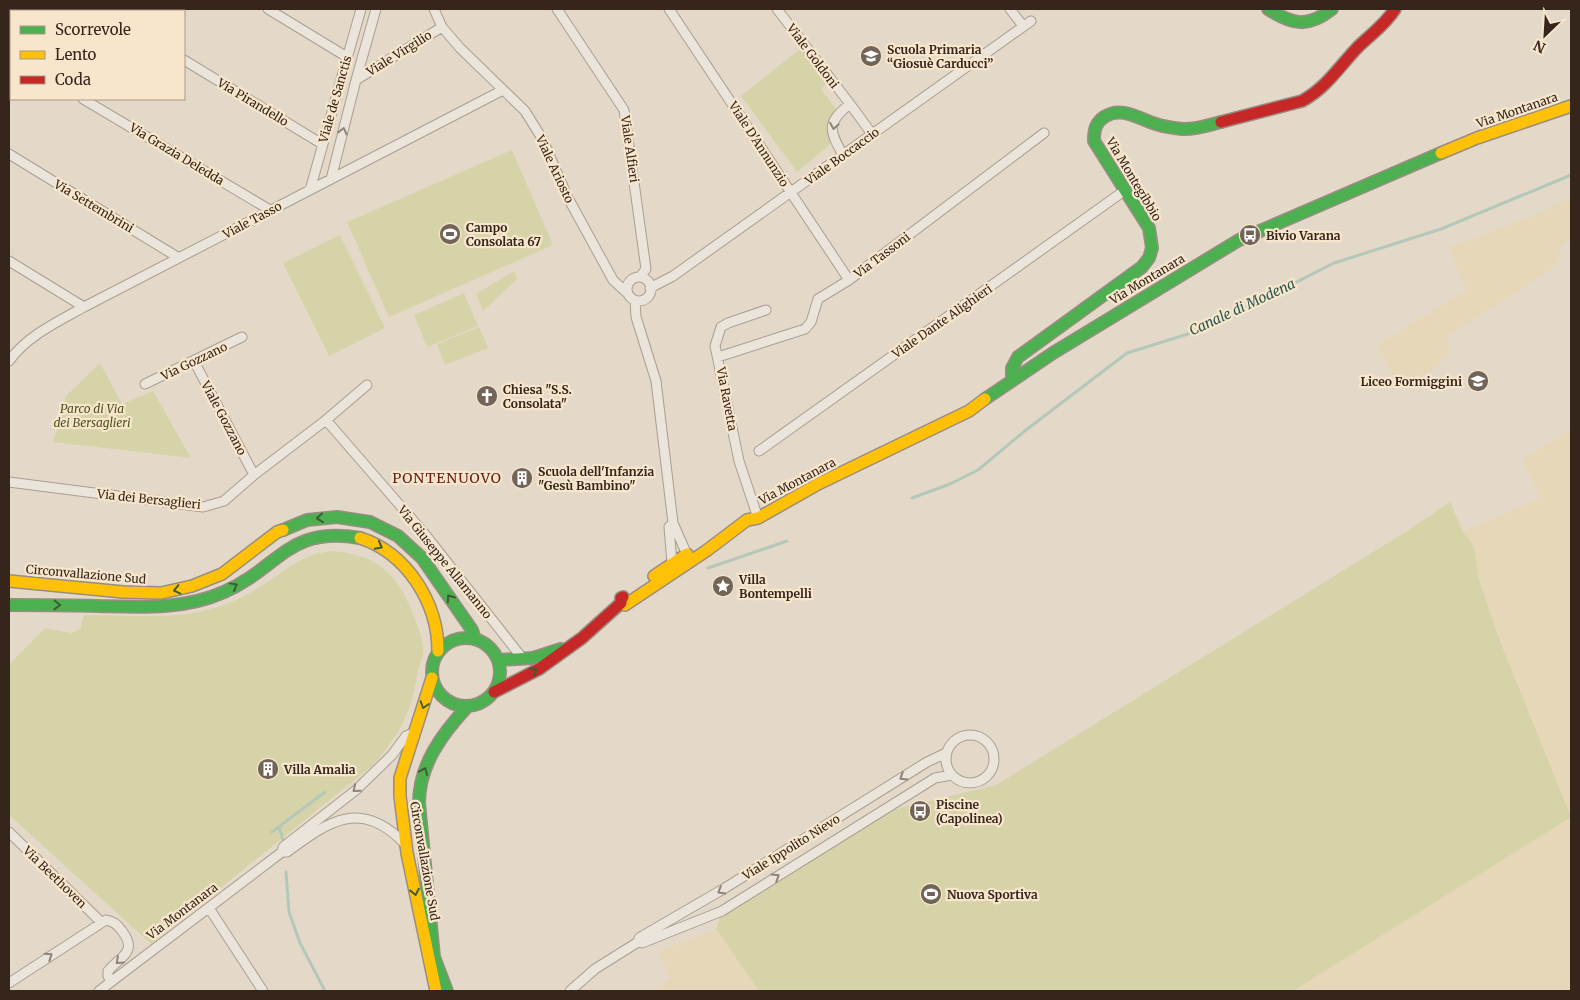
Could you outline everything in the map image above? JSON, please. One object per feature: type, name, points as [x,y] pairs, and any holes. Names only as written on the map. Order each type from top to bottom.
[{"type":"main road","points":[[1268,9],[1287,20],[1302,23],[1316,20],[1332,9]]},
{"type":"main road","name":"Via Montegibbio","points":[[1012,379],[1011,370],[1013,363],[1018,357],[1130,277],[1149,258],[1152,248],[1149,228],[1094,141],[1097,122],[1117,111],[1131,114],[1159,125],[1184,129],[1210,125],[1302,101],[1312,96],[1327,83],[1395,9]]},
{"type":"main road","name":"Via Montanara","points":[[494,692],[539,669],[582,638],[621,604],[625,605],[689,558],[745,513],[758,518],[818,484],[961,415],[1012,379],[1239,240],[1477,138],[1571,106]]},
{"type":"main road","name":"Circonvallazione Sud","points":[[9,581],[123,592],[161,593],[192,586],[222,574],[277,532],[306,520],[337,517],[370,522],[398,536],[422,558],[472,630],[475,639],[489,647],[498,660]]},
{"type":"main road","name":"Circonvallazione Sud","points":[[9,605],[172,607],[206,600],[236,586],[278,554],[297,543],[320,536],[344,535],[367,540],[386,549],[407,568],[421,590],[434,621],[439,641],[438,651],[432,664],[432,678],[400,778],[405,844],[436,991]]},
{"type":"main road","name":"Via Montanara","points":[[621,604],[621,598],[672,563],[689,558]]},
{"type":"main road","points":[[438,651],[455,639],[475,639]]},
{"type":"main road","name":"Via Montanara","points":[[498,660],[523,659],[570,646]]},
{"type":"main road","points":[[494,692],[499,682],[498,660]]},
{"type":"main road","points":[[432,678],[438,693],[444,699],[459,706],[467,707]]},
{"type":"main road","name":"Circonvallazione Sud","points":[[447,991],[434,957],[418,804],[421,780],[430,757],[452,723],[467,707],[478,705],[487,700],[494,692]]},
{"type":"street","points":[[268,9],[347,57]]},
{"type":"street","name":"Viale de Sanctis","points":[[310,190],[361,9]]},
{"type":"street","name":"Viale de Sanctis","points":[[331,179],[376,9]]},
{"type":"street","name":"Viale Ariosto","points":[[434,9],[442,27],[460,48],[524,111],[542,140],[567,196],[613,280],[627,293]]},
{"type":"street","name":"Viale Alfieri","points":[[556,9],[624,110],[646,269],[640,277]]},
{"type":"street","name":"Viale D'Annunzio","points":[[669,9],[849,280]]},
{"type":"street","name":"Viale Goldoni","points":[[777,9],[872,134]]},
{"type":"street","name":"Viale Boccaccio","points":[[650,288],[673,276],[1027,24],[1010,9]]},
{"type":"street","name":"Viale Virgilio","points":[[356,80],[442,27]]},
{"type":"street","name":"Via Pirandello","points":[[185,61],[322,144]]},
{"type":"street","name":"Viale Tasso","points":[[9,361],[12,348],[84,307],[503,90]]},
{"type":"street","name":"Via Grazia Deledda","points":[[85,100],[270,210]]},
{"type":"street","points":[[843,155],[834,139],[832,128],[835,118],[850,104]]},
{"type":"street","name":"Via Tassoni","points":[[718,357],[805,330],[811,322],[818,299],[849,280],[1044,133]]},
{"type":"street","name":"Via Settembrini","points":[[9,154],[179,258]]},
{"type":"street","name":"Viale Dante Alighieri","points":[[759,451],[1124,191]]},
{"type":"street","points":[[9,261],[84,307]]},
{"type":"street","points":[[635,300],[646,298],[650,292],[645,279],[640,277],[635,277],[630,281],[627,293],[635,300],[636,317],[656,381],[673,523],[689,558]]},
{"type":"street","name":"Via Ravetta","points":[[758,518],[739,461],[715,346],[721,327],[766,310]]},
{"type":"street","name":"Via Gozzano","points":[[145,384],[242,337]]},
{"type":"street","name":"Viale Gozzano","points":[[194,361],[254,475]]},
{"type":"street","name":"Via dei Bersaglieri","points":[[9,482],[203,507],[224,501],[367,385]]},
{"type":"street","name":"Via Giuseppe Allamanno","points":[[326,420],[424,533],[523,659]]},
{"type":"street","points":[[672,563],[669,527],[673,523]]},
{"type":"street","name":"Via Montanara","points":[[282,852],[283,847],[375,773],[406,736],[415,732]]},
{"type":"street","points":[[969,734],[983,738],[994,752],[992,770],[982,781],[969,783],[962,782],[952,775],[946,765],[946,753],[953,741],[969,734]]},
{"type":"street","name":"Viale Ippolito Nievo","points":[[570,991],[595,969],[638,942],[639,938],[725,888],[927,762],[946,753]]},
{"type":"street","name":"Viale Ippolito Nievo","points":[[638,942],[642,943],[722,910],[935,778],[952,775]]},
{"type":"street","name":"Via Montanara","points":[[99,991],[282,852],[287,852],[325,826],[351,818],[370,820],[391,831],[405,844]]},
{"type":"street","name":"Via Beethoven","points":[[9,832],[101,922]]},
{"type":"street","points":[[209,908],[263,991]]},
{"type":"street","points":[[9,983],[106,920],[116,924],[129,939],[126,955],[108,971],[111,982]]},
{"type":"shaded area","points":[[1571,197],[1571,241],[1562,244],[1558,261],[1552,269],[1448,336],[1450,351],[1446,357],[1437,366],[1399,389],[1377,345],[1467,290],[1448,248],[1542,212]]},
{"type":"shaded area","points":[[1571,429],[1571,991],[1293,991],[1570,817],[1501,644],[1479,580],[1474,546],[1463,532],[1540,498],[1522,460]]},
{"type":"shaded area","points":[[716,929],[759,991],[652,991],[671,978],[657,952]]},
{"type":"green space","points":[[800,49],[827,83],[821,89],[836,109],[828,125],[832,143],[797,172],[741,96]]},
{"type":"green space","name":"Campo Consolata 67","points":[[512,150],[553,245],[389,317],[347,222]]},
{"type":"green space","points":[[340,235],[385,328],[329,356],[283,263]]},
{"type":"green space","points":[[514,271],[517,279],[483,311],[476,294]]},
{"type":"green space","points":[[464,293],[478,326],[427,347],[414,315]]},
{"type":"green space","points":[[479,327],[488,348],[445,365],[437,344]]},
{"type":"green space","name":"Parco di Via dei Bersaglieri","points":[[100,363],[122,404],[153,391],[191,458],[53,442],[66,396]]},
{"type":"green space","points":[[1450,502],[1463,532],[1474,546],[1479,580],[1501,644],[1571,817],[1293,991],[759,991],[716,929],[725,903],[863,817],[996,785],[1407,531]]},
{"type":"green space","points":[[334,551],[364,557],[385,570],[401,589],[414,616],[422,639],[423,653],[412,698],[398,733],[373,765],[151,944],[9,815],[9,665],[45,628],[71,633],[80,629],[84,615],[153,616],[205,611],[244,596],[305,558]]},
{"type":"waterway","name":"Canale di Modena","points":[[912,498],[950,484],[978,470],[1026,430],[1127,353],[1204,329],[1334,263],[1441,229],[1571,175]]},
{"type":"waterway","name":"Canale di Modena","points":[[708,568],[787,541]]},
{"type":"waterway","name":"Canale di Modena","points":[[272,832],[325,792]]},
{"type":"waterway","name":"Canale di Modena","points":[[279,827],[283,840]]},
{"type":"waterway","points":[[286,872],[289,912],[300,943],[325,991]]},
{"type":"traffic: fast","points":[[1268,9],[1285,18],[1300,22],[1308,22],[1332,9]]},
{"type":"traffic: fast","points":[[1012,379],[1012,368],[1018,357],[1142,267],[1149,258],[1152,248],[1149,228],[1094,141],[1095,131],[1099,122],[1104,117],[1118,112],[1162,126],[1182,129],[1197,128],[1221,122]]},
{"type":"traffic: fast","points":[[985,399],[1053,353],[1239,240],[1441,153]]},
{"type":"traffic: fast","points":[[283,530],[307,520],[337,517],[370,522],[398,536],[422,558],[472,630],[475,639]]},
{"type":"traffic: fast","points":[[9,605],[146,607],[178,605],[209,598],[224,592],[243,582],[300,543],[317,538],[336,536],[360,538]]},
{"type":"traffic: fast","points":[[459,638],[473,638],[485,643],[495,653],[500,665],[500,672],[500,679],[495,691],[485,701],[473,706],[459,706],[447,701],[437,691],[432,679],[432,665],[437,653],[447,643],[459,638]]},
{"type":"traffic: fast","points":[[498,660],[533,658],[561,649]]},
{"type":"traffic: fast","points":[[447,991],[434,957],[419,803],[420,789],[428,763],[441,739],[467,707]]},
{"type":"traffic: slow","points":[[1441,153],[1477,138],[1571,106]]},
{"type":"traffic: slow","points":[[621,603],[625,605],[706,551],[747,520],[758,518],[818,484],[969,411],[985,399]]},
{"type":"traffic: slow","points":[[9,581],[123,592],[161,593],[192,586],[222,574],[277,532],[283,530]]},
{"type":"traffic: slow","points":[[360,538],[377,545],[392,555],[417,582],[426,598],[432,615],[437,633],[438,651]]},
{"type":"traffic: slow","points":[[654,576],[687,554]]},
{"type":"traffic: slow","points":[[432,678],[400,778],[400,796],[407,853],[436,991]]},
{"type":"traffic: jam","points":[[1221,122],[1302,101],[1311,96],[1387,20],[1395,9]]},
{"type":"traffic: jam","points":[[494,692],[539,669],[582,638],[621,603],[621,598],[623,597]]},
{"type":"place","name":"Scuola Primaria “Giosuè Carducci”","points":[[871,56]]},
{"type":"place","name":"Campo Consolata 67","points":[[450,234]]},
{"type":"place","name":"Bivio Varana","points":[[1250,235]]},
{"type":"place","name":"Liceo Formiggini","points":[[1478,381]]},
{"type":"place","name":"Chiesa \"S.S. Consolata\"","points":[[487,396]]},
{"type":"place","name":"Scuola dell'Infanzia \"Gesù Bambino\"","points":[[522,478]]},
{"type":"place","name":"Villa Bontempelli","points":[[723,586]]},
{"type":"place","name":"Villa Amalia","points":[[268,769]]},
{"type":"place","name":"Piscine (Capolinea)","points":[[920,811]]},
{"type":"place","name":"Nuova Sportiva","points":[[931,894]]},
{"type":"district","name":"PONTENUOVO","points":[[447,478]]}]
